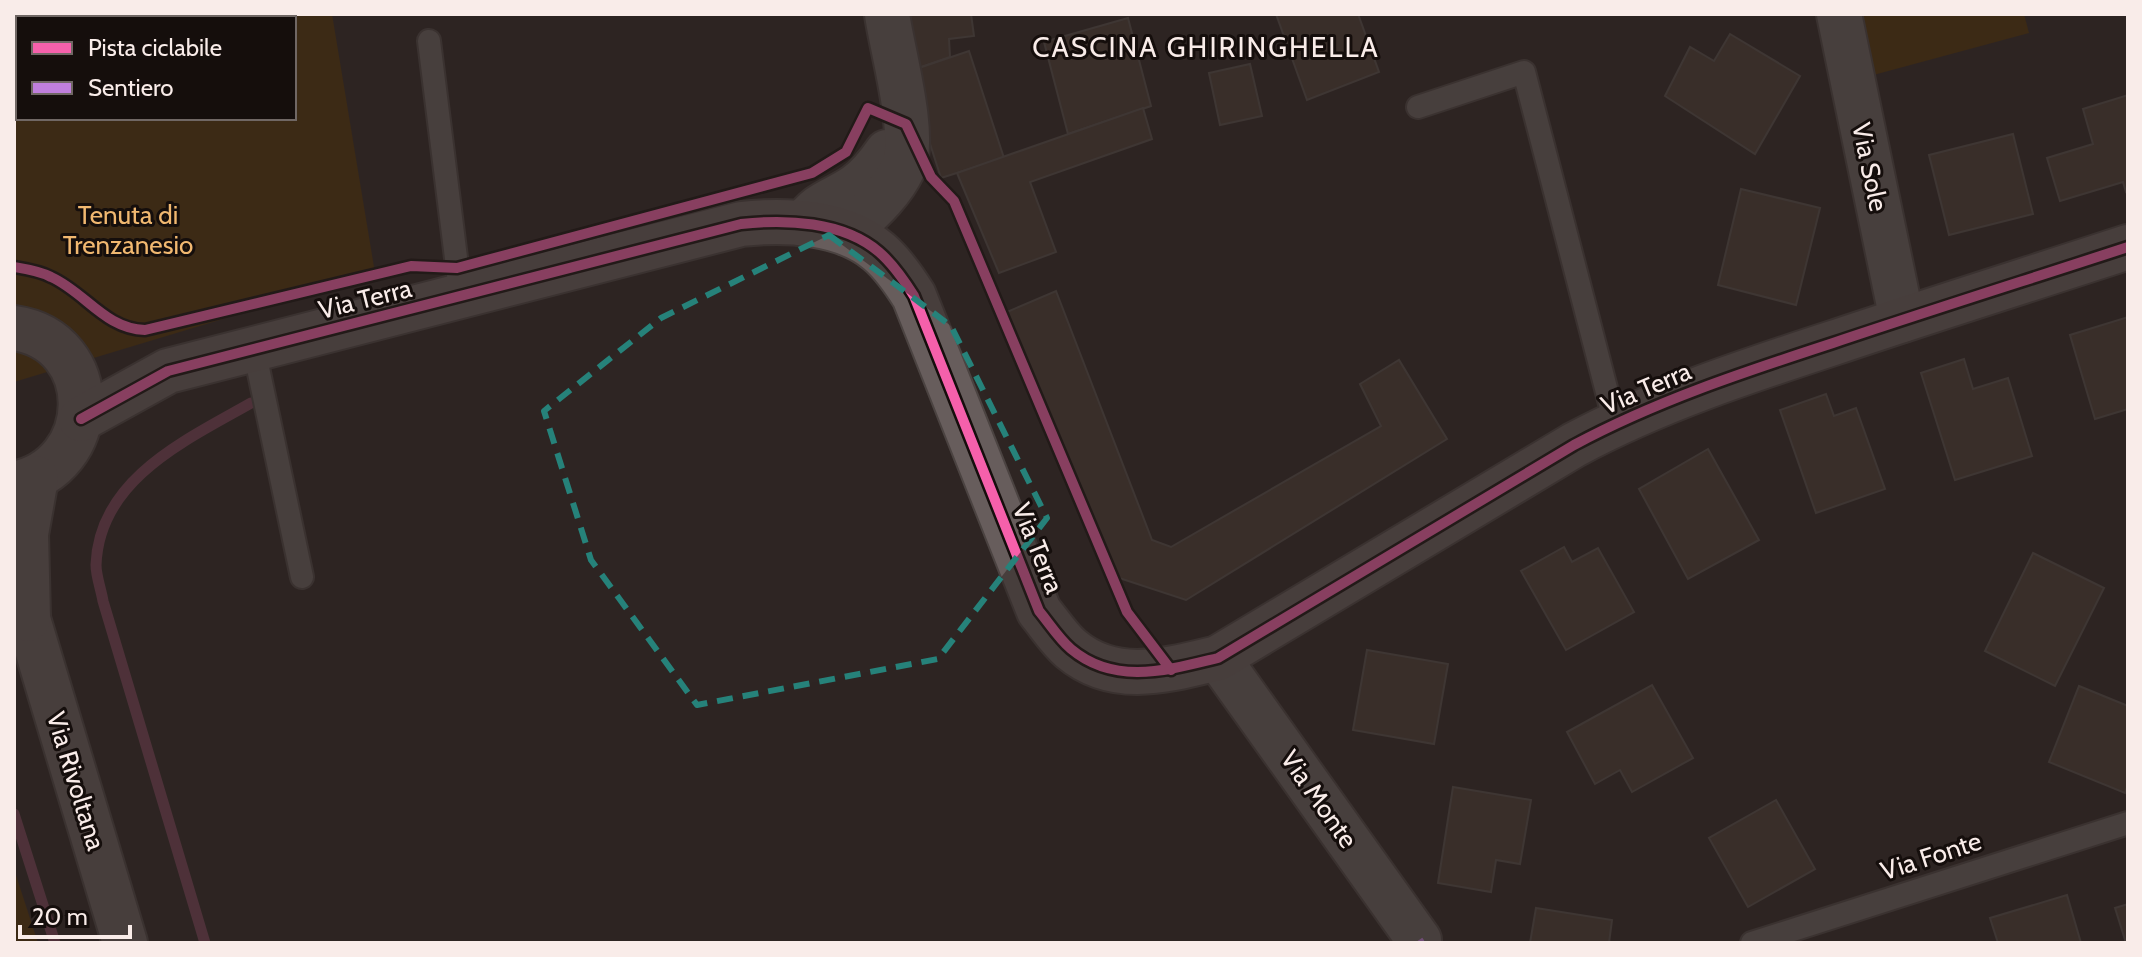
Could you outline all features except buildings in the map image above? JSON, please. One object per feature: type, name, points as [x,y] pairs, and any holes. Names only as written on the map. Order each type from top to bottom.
[{"type":"street","points":[[847,233],[884,197],[902,170],[908,146],[887,14]]},
{"type":"street","name":"Via Sole","points":[[1839,14],[1902,320]]},
{"type":"street","points":[[804,224],[820,204],[855,187],[872,172],[906,124]]},
{"type":"street","name":"Via Terra","points":[[81,419],[168,371],[741,224],[764,221],[804,224],[847,233],[876,249],[891,263],[914,296],[1039,611],[1069,648],[1099,667],[1136,674],[1171,670],[1218,658],[1615,423],[1732,376],[2128,247]]},
{"type":"street","points":[[14,328],[43,337],[68,362],[80,389],[81,419],[66,454],[52,468],[25,481]]},
{"type":"street","name":"Via Terra","points":[[68,362],[168,371]]},
{"type":"street","name":"Via Rivoltana","points":[[25,481],[26,534],[21,604],[125,943]]},
{"type":"street","name":"Via Monte","points":[[1218,658],[1419,940]]},
{"type":"lane","points":[[429,41],[461,298]]},
{"type":"lane","points":[[1418,107],[1524,72],[1615,423]]},
{"type":"lane","points":[[254,349],[302,577]]},
{"type":"lane","name":"Via Fonte","points":[[1752,943],[2128,823]]},
{"type":"highlighted area","points":[[829,235],[951,326],[1047,518],[938,659],[697,705],[591,560],[544,411],[661,318]]},
{"type":"green space","name":"Tenuta di Trenzanesio","points":[[14,14],[332,14],[375,273],[14,382]]},
{"type":"green space","points":[[1854,14],[2024,14],[2029,33],[1866,77]]},
{"type":"green space","points":[[14,869],[38,943],[14,943]]},
{"type":"waterway","points":[[205,943],[103,601],[96,565],[101,535],[112,509],[129,486],[174,448],[251,403]]},
{"type":"waterway","points":[[14,814],[55,943]]},
{"type":"cycle path","points":[[14,267],[47,275],[107,317],[131,328],[145,330],[411,266],[457,268],[812,173],[846,152],[868,108],[906,124],[931,177],[954,201],[1127,612],[1171,670]]},
{"type":"cycle path","points":[[81,419],[168,371],[741,224],[795,222],[831,228],[865,242],[879,252],[898,272],[914,296],[1039,611],[1058,636],[1088,661],[1106,668],[1142,672],[1218,658],[1574,445],[1637,415],[1767,365],[2128,247]]},
{"type":"district","name":"CASCINA GHIRINGHELLA","points":[[1206,47]]}]
